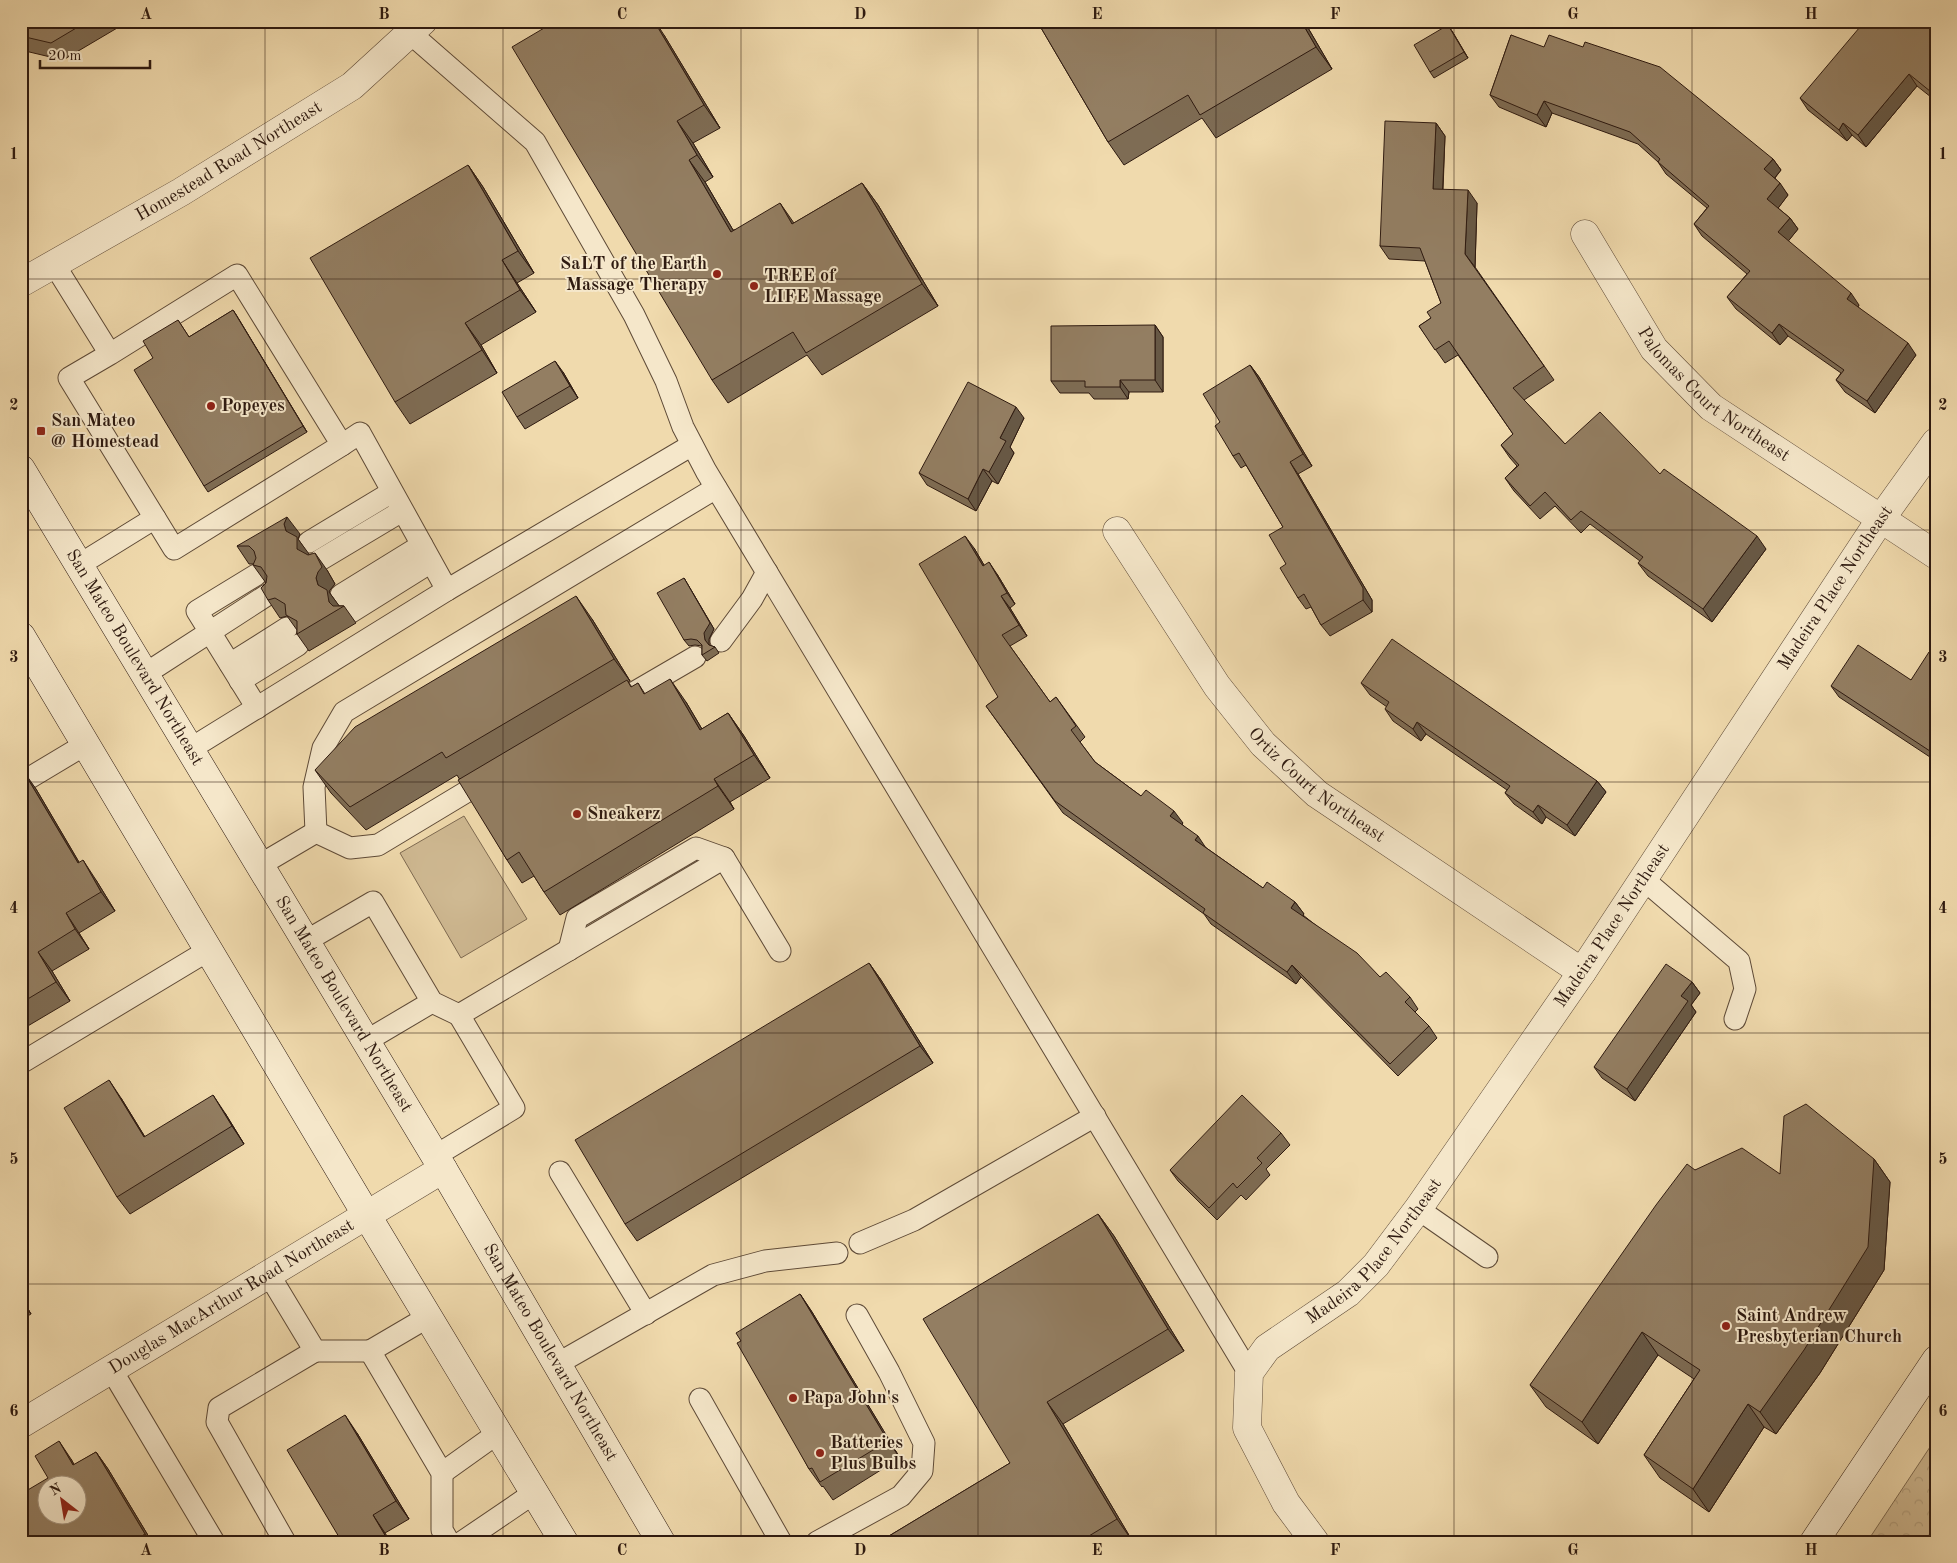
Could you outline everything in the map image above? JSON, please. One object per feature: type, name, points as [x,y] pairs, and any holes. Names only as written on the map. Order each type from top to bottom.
[{"type":"street","name":"Homestead Road Northeast","points":[[21,283],[181,192],[352,86],[417,27]]},
{"type":"street","name":"Palomas Court Northeast","points":[[1585,234],[1654,349],[1711,407],[1880,520],[1936,555]]},
{"type":"street","name":"Madeira Place Northeast","points":[[1249,1373],[1267,1348],[1348,1293],[1376,1265],[1418,1209],[1582,972],[1880,520],[1936,442]]},
{"type":"street","name":"San Mateo Boulevard Northeast","points":[[21,469],[439,1162],[661,1542]]},
{"type":"street","name":"Ortiz Court Northeast","points":[[1117,531],[1216,686],[1264,744],[1317,794],[1582,972]]},
{"type":"street","points":[[21,636],[564,1542]]},
{"type":"street","name":"Douglas MacArthur Road Northeast","points":[[21,1424],[366,1214],[439,1162]]},
{"type":"street","points":[[1814,1542],[1936,1360]]},
{"type":"street","points":[[1249,1373],[1247,1428],[1286,1503],[1315,1542]]},
{"type":"lane","points":[[417,27],[535,142],[634,315],[666,381],[683,427],[716,488],[1249,1373]]},
{"type":"lane","points":[[54,264],[110,354]]},
{"type":"lane","points":[[342,445],[238,275],[69,378],[174,549],[360,434],[447,590]]},
{"type":"lane","points":[[190,749],[447,590],[692,445]]},
{"type":"lane","points":[[316,832],[314,787],[323,748],[344,712],[716,488]]},
{"type":"lane","points":[[309,542],[392,492]]},
{"type":"lane","points":[[320,560],[402,511]]},
{"type":"lane","points":[[79,565],[155,518]]},
{"type":"lane","points":[[346,604],[426,554]]},
{"type":"lane","points":[[721,641],[752,599],[767,572]]},
{"type":"lane","points":[[256,575],[197,611],[257,708]]},
{"type":"lane","points":[[144,674],[267,595]]},
{"type":"lane","points":[[235,672],[293,636]]},
{"type":"lane","points":[[596,715],[695,657]]},
{"type":"lane","points":[[21,783],[86,744]]},
{"type":"lane","points":[[316,832],[350,848],[378,845],[512,765]]},
{"type":"lane","points":[[260,865],[316,832]]},
{"type":"lane","points":[[459,1015],[724,858],[780,951]]},
{"type":"lane","points":[[1643,879],[1739,961],[1745,988],[1735,1019]]},
{"type":"lane","points":[[306,940],[374,902],[432,1002],[459,1015],[514,1108],[439,1162]]},
{"type":"lane","points":[[21,1063],[209,950]]},
{"type":"lane","points":[[366,1041],[432,1002]]},
{"type":"lane","points":[[860,1243],[914,1220],[1095,1116]]},
{"type":"lane","points":[[560,1172],[646,1314]]},
{"type":"lane","points":[[1418,1209],[1487,1257]]},
{"type":"lane","points":[[557,1364],[713,1275],[765,1262],[836,1253]]},
{"type":"lane","points":[[268,1274],[315,1351]]},
{"type":"lane","points":[[817,1542],[901,1496],[922,1471],[924,1443],[889,1372],[857,1314]]},
{"type":"lane","points":[[285,1542],[217,1422],[219,1408],[315,1351],[370,1351],[428,1317]]},
{"type":"lane","points":[[370,1351],[442,1473],[442,1530],[449,1542]]},
{"type":"lane","points":[[111,1369],[214,1542]]},
{"type":"lane","points":[[700,1399],[781,1542]]},
{"type":"lane","points":[[442,1473],[498,1433]]},
{"type":"lane","points":[[462,1542],[534,1493]]},
{"type":"green space","points":[[464,816],[527,919],[461,958],[400,853]]},
{"type":"green space","points":[[1936,1438],[1936,1542],[1867,1542]]},
{"type":"building","points":[[21,21],[88,21],[51,43],[21,36]]},
{"type":"building","points":[[556,21],[617,21],[621,28],[632,21],[654,21],[704,105],[677,121],[697,155],[689,160],[731,232],[780,203],[792,224],[862,183],[922,284],[806,353],[793,332],[712,380],[512,47]]},
{"type":"building","points":[[1037,21],[1301,21],[1316,47],[1200,115],[1188,95],[1108,142]]},
{"type":"building","points":[[1865,21],[1936,21],[1936,96],[1909,74],[1858,135],[1843,123],[1839,130],[1800,98]]},
{"type":"building","points":[[1448,25],[1464,52],[1430,72],[1414,45]]},
{"type":"building","points":[[1511,35],[1544,47],[1549,35],[1583,47],[1585,42],[1660,67],[1773,159],[1764,169],[1780,183],[1767,199],[1790,218],[1778,232],[1851,293],[1847,299],[1908,343],[1867,401],[1836,380],[1844,370],[1779,324],[1772,333],[1727,297],[1750,271],[1694,224],[1709,206],[1658,162],[1660,159],[1630,132],[1544,101],[1537,115],[1490,95]]},
{"type":"building","points":[[1385,121],[1436,123],[1433,189],[1468,190],[1465,254],[1544,366],[1513,388],[1565,444],[1600,412],[1660,474],[1664,469],[1757,536],[1703,609],[1638,563],[1643,557],[1581,511],[1571,520],[1545,492],[1530,506],[1505,478],[1519,465],[1501,445],[1513,434],[1449,341],[1435,350],[1419,326],[1431,318],[1427,312],[1441,303],[1420,248],[1380,246]]},
{"type":"building","points":[[468,165],[518,251],[502,260],[520,290],[465,323],[482,350],[395,402],[310,258]]},
{"type":"building","points":[[233,310],[303,426],[204,486],[134,370],[153,358],[143,341],[178,320],[189,337]]},
{"type":"building","points":[[1155,325],[1155,380],[1120,380],[1120,387],[1085,387],[1085,381],[1051,381],[1051,326]]},
{"type":"building","points":[[555,361],[570,386],[517,417],[502,392]]},
{"type":"building","points":[[1250,365],[1303,454],[1290,462],[1363,588],[1363,600],[1321,625],[1304,594],[1298,598],[1280,568],[1286,564],[1269,535],[1283,527],[1239,453],[1233,456],[1215,426],[1220,422],[1203,394]]},
{"type":"building","points":[[968,382],[1016,407],[1000,438],[1006,441],[989,472],[983,469],[968,499],[919,473]]},
{"type":"building","points":[[287,517],[284,524],[286,531],[297,537],[297,549],[308,555],[315,553],[322,567],[316,578],[318,585],[327,590],[329,602],[333,606],[344,606],[297,634],[297,621],[286,615],[285,604],[275,598],[268,600],[261,588],[266,583],[267,576],[261,567],[253,565],[256,558],[254,551],[249,546],[237,546]]},
{"type":"building","points":[[965,536],[983,566],[989,562],[1007,593],[1001,596],[1019,625],[1002,635],[1050,702],[1056,697],[1076,726],[1071,730],[1095,762],[1141,796],[1146,790],[1174,811],[1170,816],[1198,836],[1195,840],[1263,888],[1267,882],[1295,902],[1291,908],[1357,953],[1380,977],[1386,972],[1410,997],[1405,1002],[1429,1026],[1390,1064],[1292,965],[1287,972],[1203,913],[1205,909],[1055,801],[986,706],[998,697],[919,564]]},
{"type":"building","points":[[684,578],[710,623],[704,633],[705,640],[709,645],[715,647],[702,655],[702,645],[697,640],[684,640],[657,593]]},
{"type":"building","points":[[576,596],[614,659],[446,758],[442,752],[350,807],[315,770],[355,727]]},
{"type":"building","points":[[1392,639],[1597,781],[1567,825],[1538,805],[1533,812],[1505,793],[1510,786],[1417,722],[1413,729],[1385,709],[1389,702],[1361,683]]},
{"type":"building","points":[[1858,645],[1911,680],[1929,652],[1936,657],[1936,755],[1831,686]]},
{"type":"building","points":[[670,679],[700,730],[728,713],[754,755],[714,779],[718,786],[544,892],[519,852],[507,860],[458,780],[627,680],[631,687],[638,683],[644,694]]},
{"type":"building","points":[[21,770],[78,863],[83,860],[101,892],[66,913],[75,929],[38,952],[56,982],[21,1003]]},
{"type":"building","points":[[869,963],[920,1046],[625,1224],[575,1140]]},
{"type":"building","points":[[1666,964],[1692,982],[1681,996],[1688,1001],[1627,1089],[1594,1067]]},
{"type":"building","points":[[109,1080],[144,1137],[213,1095],[232,1126],[117,1197],[64,1108]]},
{"type":"building","points":[[1242,1095],[1281,1133],[1257,1158],[1262,1163],[1237,1188],[1233,1183],[1209,1208],[1170,1170]]},
{"type":"building","name":"Saint Andrew Presbyterian Church","points":[[1806,1104],[1874,1159],[1868,1247],[1804,1350],[1760,1412],[1748,1404],[1693,1489],[1644,1455],[1700,1370],[1642,1332],[1582,1422],[1530,1385],[1656,1205],[1687,1164],[1695,1170],[1742,1148],[1780,1174],[1784,1116]]},
{"type":"building","points":[[1098,1214],[1168,1329],[1047,1402],[1117,1519],[1079,1542],[879,1542],[1010,1463],[923,1319]]},
{"type":"building","points":[[800,1294],[888,1441],[820,1482],[812,1468],[809,1469],[737,1343],[741,1341],[736,1333]]},
{"type":"building","points":[[345,1415],[396,1501],[373,1515],[389,1542],[342,1542],[287,1450]]},
{"type":"building","points":[[59,1441],[73,1465],[96,1452],[145,1534],[135,1540],[136,1542],[23,1542],[21,1538],[21,1494],[38,1484],[38,1526],[88,1526],[88,1476],[47,1476],[35,1456]]},
{"type":"place","name":"SaLT of the Earth Massage Therapy","points":[[717,274]]},
{"type":"place","name":"TREE of LIFE Massage","points":[[754,286]]},
{"type":"place","name":"Popeyes","points":[[211,406]]},
{"type":"place","name":"San Mateo @ Homestead","points":[[41,431]]},
{"type":"place","name":"Sneakerz","points":[[577,814]]},
{"type":"place","name":"Saint Andrew Presbyterian Church","points":[[1726,1326]]},
{"type":"place","name":"Papa John's","points":[[793,1398]]},
{"type":"place","name":"Batteries Plus Bulbs","points":[[820,1453]]}]
